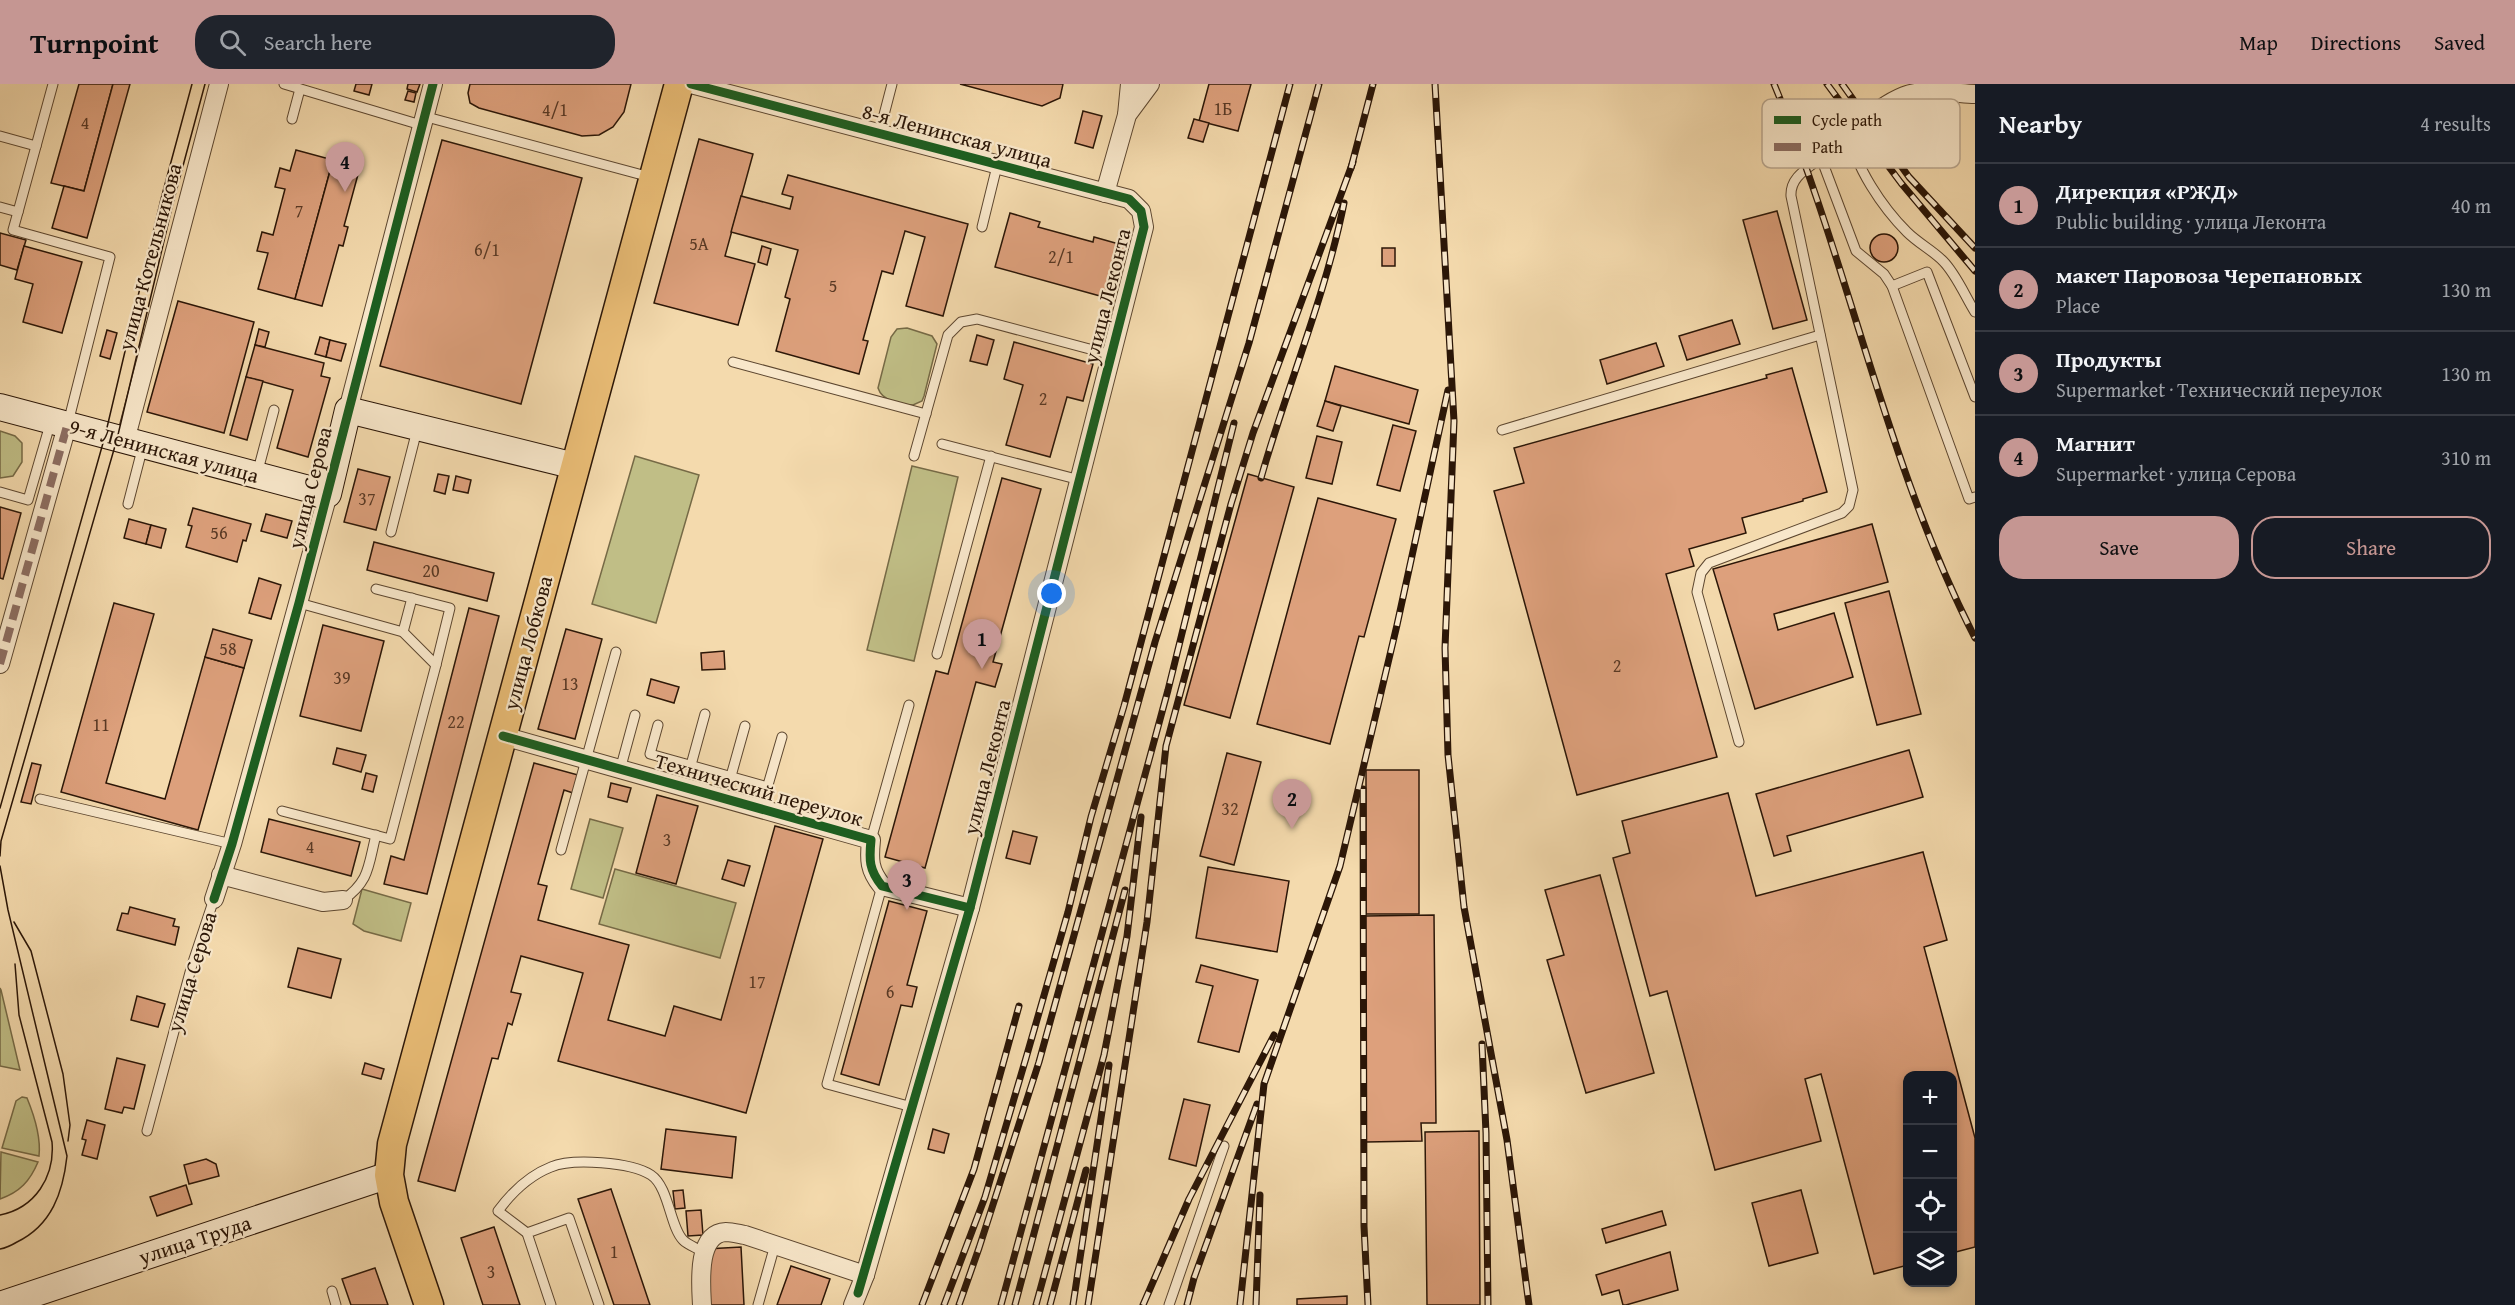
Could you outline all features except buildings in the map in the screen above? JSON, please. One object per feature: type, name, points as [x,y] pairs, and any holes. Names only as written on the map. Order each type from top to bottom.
[{"type":"main road","name":"улица Лобкова","points":[[429,1305],[394,1202],[389,1175],[392,1144],[679,84]]},
{"type":"street","name":"улица Котельникова","points":[[134,444],[219,84]]},
{"type":"street","name":"улица Серова","points":[[214,899],[232,844],[299,603],[433,84]]},
{"type":"street","name":"8-я Ленинская улица","points":[[691,84],[1129,199],[1141,211]]},
{"type":"street","points":[[1105,193],[1127,115],[1130,84]]},
{"type":"street","points":[[1127,115],[1150,84]]},
{"type":"street","points":[[1900,99],[1943,88],[1975,94]]},
{"type":"street","name":"улица Леконта","points":[[855,1299],[865,1275],[970,908],[1144,228],[1141,211]]},
{"type":"street","name":"9-я Ленинская улица","points":[[0,407],[328,494]]},
{"type":"street","points":[[348,410],[574,466]]},
{"type":"street","points":[[0,664],[59,423]]},
{"type":"street","name":"Технический переулок","points":[[503,736],[871,840],[869,863],[874,876],[882,886]]},
{"type":"street","points":[[222,875],[323,902],[343,900]]},
{"type":"street","points":[[882,886],[970,908]]},
{"type":"street","name":"улица Труда","points":[[0,1305],[389,1175]]},
{"type":"street","points":[[702,1305],[703,1252],[713,1237],[725,1232],[745,1235],[865,1275]]},
{"type":"lane","points":[[0,492],[28,500],[59,423],[110,257],[13,230],[53,84]]},
{"type":"lane","points":[[284,84],[654,178]]},
{"type":"lane","points":[[879,134],[892,84]]},
{"type":"lane","points":[[292,119],[300,89]]},
{"type":"lane","points":[[0,136],[36,146]]},
{"type":"lane","points":[[981,227],[997,166]]},
{"type":"lane","points":[[1739,742],[1697,592],[1701,573],[1709,563],[1842,513],[1849,506],[1853,490],[1791,187],[1795,178],[1808,168]]},
{"type":"lane","points":[[1825,168],[1856,250],[1884,274],[1892,286],[1969,499],[1975,497]]},
{"type":"lane","points":[[1861,168],[1896,220],[1944,263],[1975,312]]},
{"type":"lane","points":[[0,207],[18,212]]},
{"type":"lane","points":[[1892,286],[1927,272],[1975,397]]},
{"type":"lane","points":[[914,456],[948,335],[961,322],[977,319],[1112,355]]},
{"type":"lane","points":[[1502,430],[1820,335]]},
{"type":"lane","points":[[733,362],[926,414]]},
{"type":"lane","points":[[256,475],[274,410]]},
{"type":"lane","points":[[391,532],[418,427]]},
{"type":"lane","points":[[128,504],[134,444]]},
{"type":"lane","points":[[942,444],[1080,480]]},
{"type":"lane","points":[[937,654],[991,456]]},
{"type":"lane","points":[[282,811],[390,839],[450,608],[376,589]]},
{"type":"lane","points":[[403,632],[412,598]]},
{"type":"lane","points":[[299,603],[403,632],[436,665]]},
{"type":"lane","points":[[561,850],[616,652]]},
{"type":"lane","points":[[871,840],[909,705]]},
{"type":"lane","points":[[691,765],[705,714]]},
{"type":"lane","points":[[620,770],[635,715]]},
{"type":"lane","points":[[658,725],[650,754],[768,787]]},
{"type":"lane","points":[[731,776],[745,726]]},
{"type":"lane","points":[[761,809],[782,737]]},
{"type":"lane","points":[[40,799],[232,844]]},
{"type":"lane","points":[[343,900],[357,890],[365,879],[376,835]]},
{"type":"lane","points":[[882,886],[827,1084],[912,1107]]},
{"type":"lane","name":"улица Серова","points":[[147,1131],[192,965],[214,899]]},
{"type":"lane","points":[[1169,1305],[1224,1146]]},
{"type":"lane","points":[[551,1305],[527,1233],[498,1210],[516,1188],[552,1166],[602,1162],[630,1167],[652,1175],[670,1205],[682,1239],[703,1252]]},
{"type":"lane","points":[[527,1233],[570,1218],[598,1305]]},
{"type":"lane","points":[[758,1305],[775,1245]]},
{"type":"lane","points":[[332,1291],[336,1305]]},
{"type":"shaded area","points":[[907,328],[932,336],[937,344],[924,396],[922,401],[913,405],[888,399],[878,388],[891,337],[897,329]]},
{"type":"shaded area","points":[[0,431],[15,436],[22,443],[22,462],[13,476],[0,478]]},
{"type":"shaded area","points":[[635,456],[699,475],[656,623],[592,604]]},
{"type":"shaded area","points":[[912,466],[958,477],[914,661],[867,650]]},
{"type":"shaded area","points":[[590,819],[623,828],[603,898],[571,889]]},
{"type":"shaded area","points":[[615,869],[736,903],[720,958],[599,924]]},
{"type":"shaded area","points":[[362,889],[411,903],[401,941],[364,931],[353,924]]},
{"type":"shaded area","points":[[0,988],[1,990],[20,1070],[0,1066]]},
{"type":"shaded area","points":[[22,1097],[27,1098],[34,1119],[38,1134],[39,1156],[2,1148],[16,1101]]},
{"type":"shaded area","points":[[1,1152],[38,1162],[24,1185],[0,1199]]},
{"type":"tram line","points":[[0,808],[105,436],[161,199],[192,84]]},
{"type":"tram line","points":[[0,856],[1,841],[117,439],[173,203],[205,84]]},
{"type":"tram line","points":[[0,866],[8,910],[67,1156],[59,1195],[47,1217],[29,1235],[0,1249]]},
{"type":"tram line","points":[[14,922],[31,951],[63,1074],[70,1125],[68,1141]]},
{"type":"tram line","points":[[0,1215],[23,1206],[33,1198],[46,1179],[52,1155],[52,1142],[19,1015],[15,964]]},
{"type":"railway","points":[[944,1305],[985,1197],[1068,912],[1091,817],[1124,706],[1290,84]]},
{"type":"railway","points":[[959,1305],[1039,1062],[1155,642],[1249,343],[1319,84]]},
{"type":"railway","points":[[1351,168],[1373,84]]},
{"type":"railway","points":[[1435,84],[1454,421],[1445,648],[1448,755],[1464,907],[1507,1140],[1529,1305]]},
{"type":"railway","points":[[1774,84],[1780,99]]},
{"type":"railway","points":[[1827,84],[1838,99]]},
{"type":"railway","points":[[1842,84],[1853,99]]},
{"type":"railway","points":[[1088,1305],[1147,922],[1166,746],[1231,504],[1253,433],[1353,162]]},
{"type":"railway","points":[[1806,168],[1916,503],[1975,638]]},
{"type":"railway","points":[[1890,168],[1975,271]]},
{"type":"railway","points":[[1903,168],[1975,248]]},
{"type":"railway","points":[[1261,478],[1327,273],[1344,203]]},
{"type":"railway","points":[[1240,1305],[1264,1084],[1340,866],[1397,625],[1448,390]]},
{"type":"railway","points":[[1001,1305],[1168,690],[1234,423]]},
{"type":"railway","points":[[1363,789],[1364,1226],[1368,1305]]},
{"type":"railway","points":[[1036,1305],[1104,1055],[1127,936],[1141,817]]},
{"type":"railway","points":[[1015,1305],[1125,890]]},
{"type":"railway","points":[[922,1305],[974,1169],[1019,1006]]},
{"type":"railway","points":[[1143,1305],[1189,1199],[1274,1035]]},
{"type":"railway","points":[[1482,1044],[1486,1133],[1488,1305]]},
{"type":"railway","points":[[1073,1305],[1109,1065]]},
{"type":"railway","points":[[1187,1305],[1194,1278],[1257,1104]]},
{"type":"railway","points":[[1050,1305],[1086,1170]]},
{"type":"railway","points":[[1256,1305],[1260,1195]]},
{"type":"marked path","points":[[0,664],[67,426]]},
{"type":"cycle path","points":[[214,899],[232,844],[299,603],[433,84]]},
{"type":"cycle path","points":[[691,84],[1129,199],[1141,211],[1144,227],[970,908],[858,1293]]},
{"type":"cycle path","points":[[503,736],[871,840],[871,864],[882,886],[970,908]]},
{"type":"place","name":"Магнит","points":[[345,192]]},
{"type":"place","name":"Дирекция «РЖД»","points":[[982,669]]},
{"type":"place","name":"макет Паровоза Черепановых","points":[[1292,829]]},
{"type":"place","name":"Продукты","points":[[907,910]]}]
